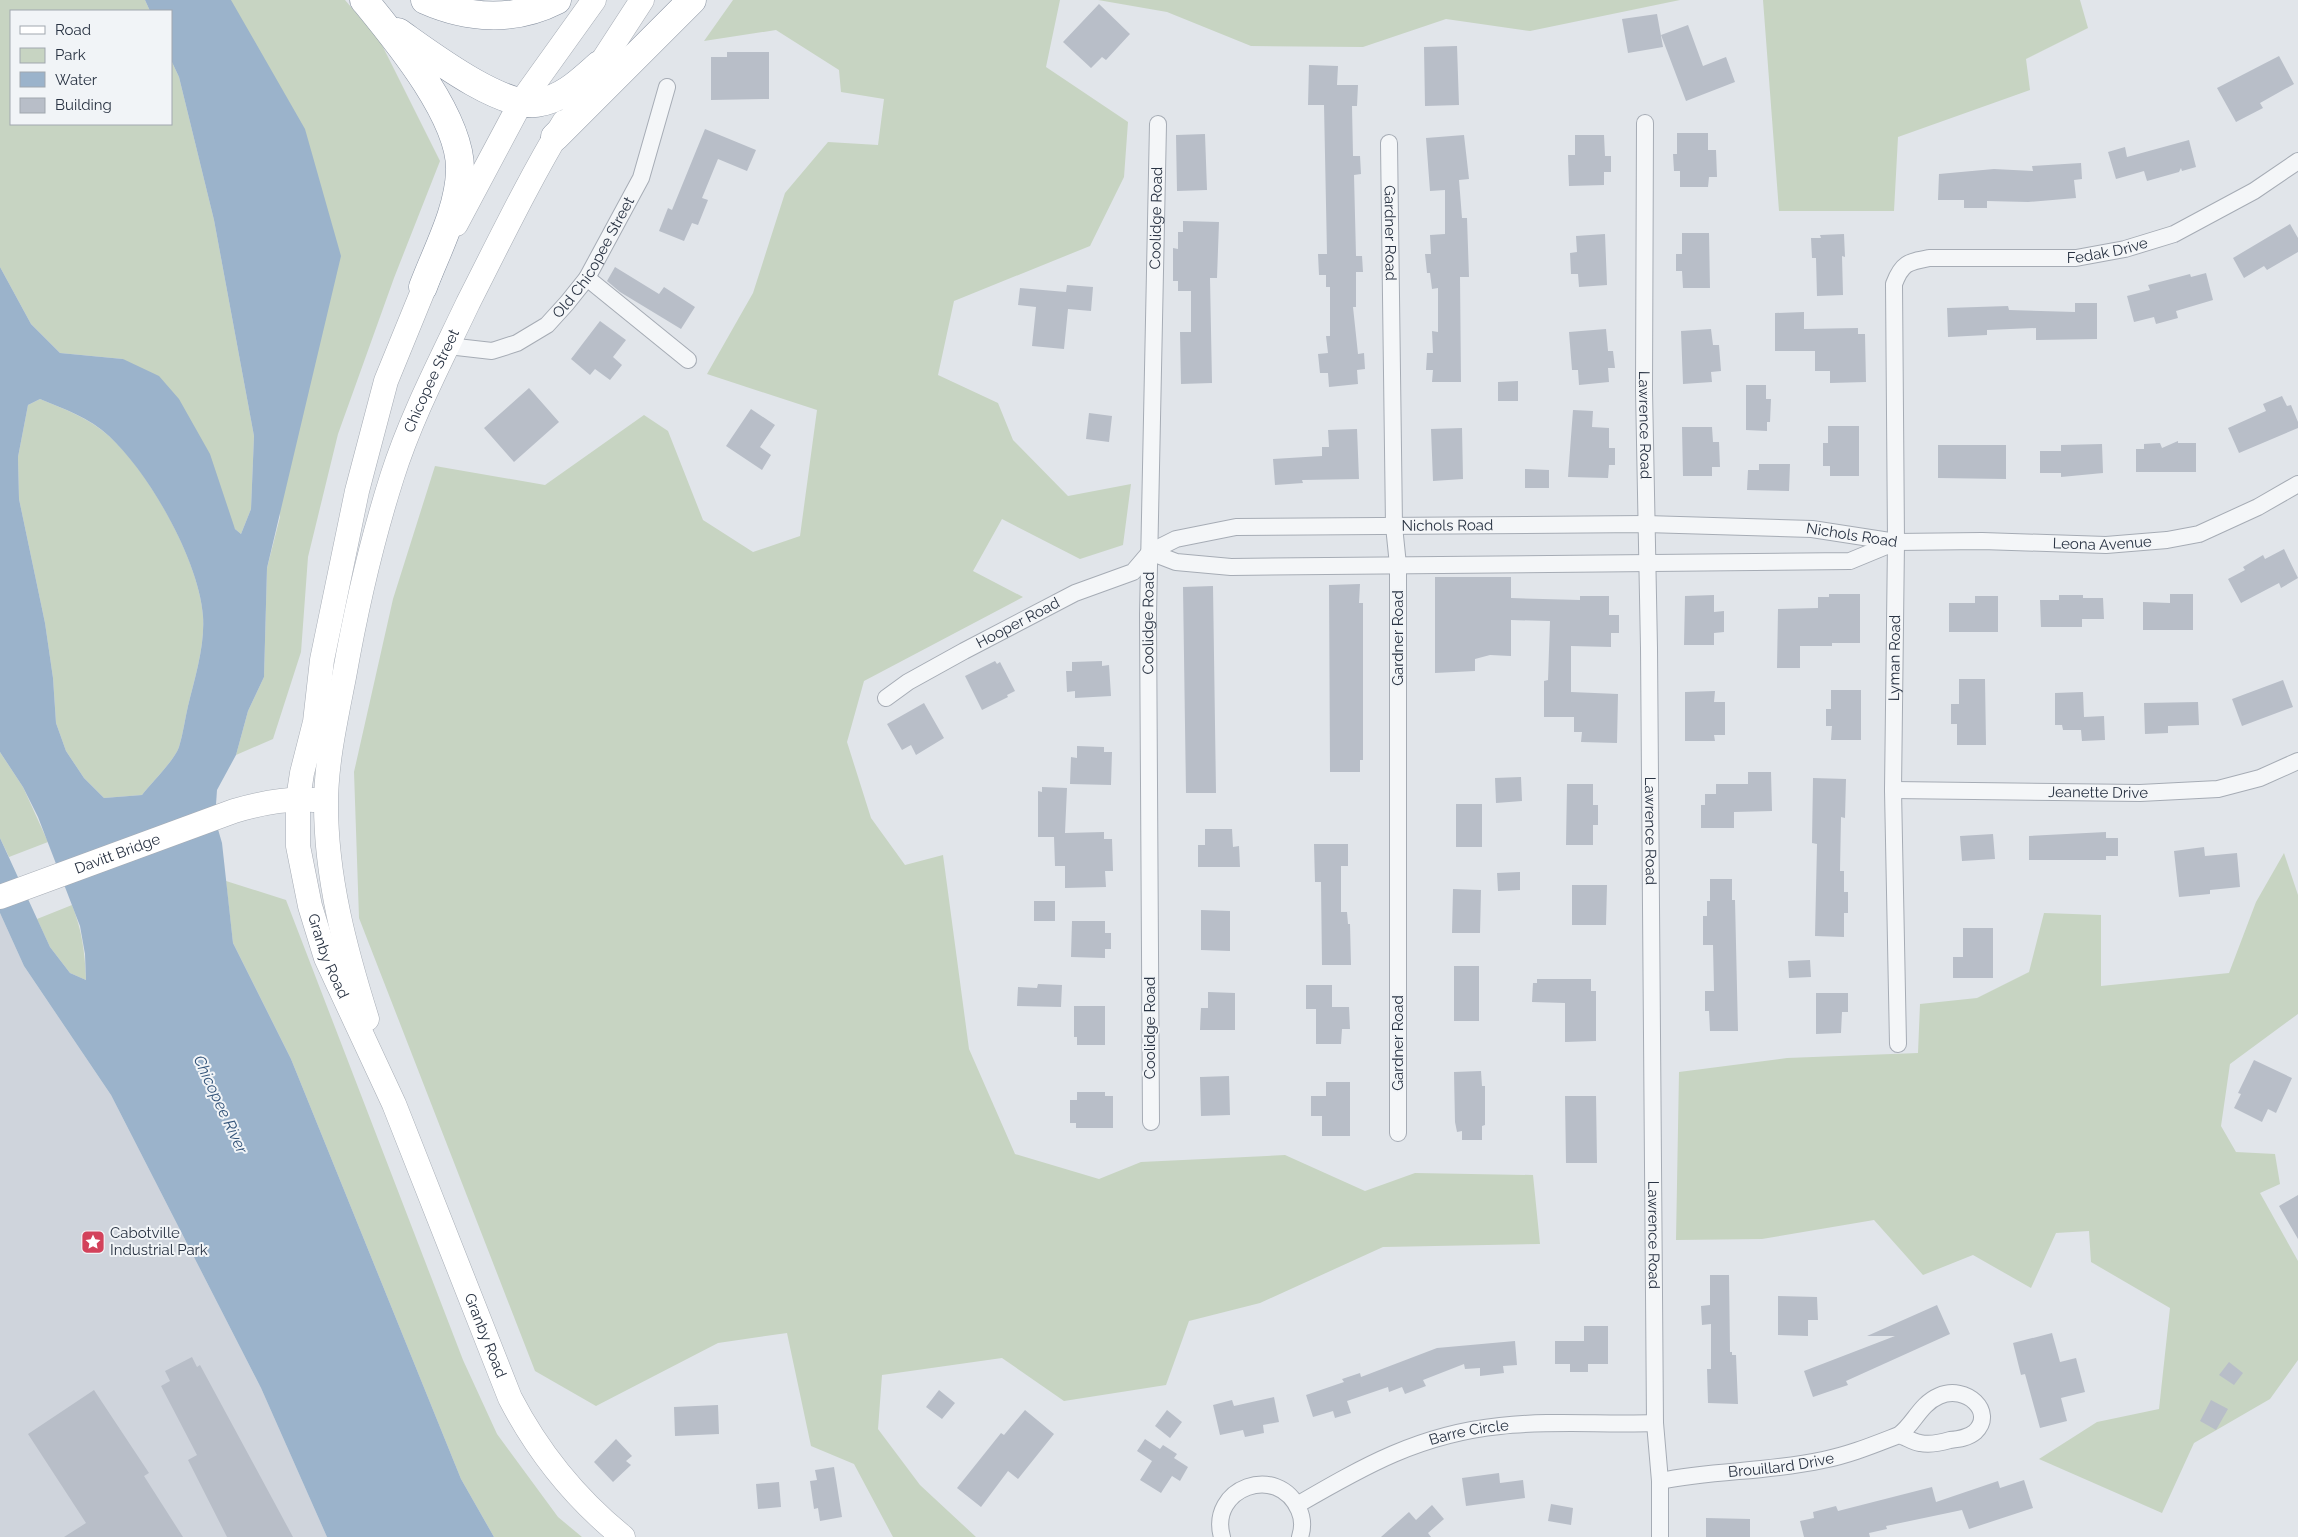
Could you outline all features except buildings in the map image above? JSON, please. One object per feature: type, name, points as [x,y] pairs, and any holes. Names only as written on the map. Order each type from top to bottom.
[{"type":"highway","points":[[425,0],[463,13],[490,16],[520,13],[557,0]]},
{"type":"highway","points":[[555,137],[692,0]]},
{"type":"highway","points":[[371,9],[452,69],[492,91],[521,102],[537,102],[571,90],[599,65]]},
{"type":"highway","points":[[371,9],[437,101],[448,122],[458,154],[460,170],[457,198],[423,287]]},
{"type":"main road","points":[[298,799],[314,722],[330,622],[370,435],[386,381],[423,287],[521,102],[594,0]]},
{"type":"main road","name":"Chicopee Street","points":[[326,801],[330,755],[341,692],[370,549],[392,475],[418,410],[448,346],[555,137],[642,0]]},
{"type":"main road","name":"Davitt Bridge","points":[[0,897],[257,804],[298,799],[326,801]]},
{"type":"main road","name":"Granby Road","points":[[298,799],[298,846],[316,930],[345,1003],[394,1104]]},
{"type":"main road","name":"Granby Road","points":[[326,801],[329,859],[352,974],[394,1104],[489,1348],[520,1418],[543,1453],[574,1492],[623,1537]]},
{"type":"street","name":"Old Chicopee Street","points":[[448,346],[492,351],[517,343],[547,325],[586,278],[613,233],[641,178],[668,87]]},
{"type":"street","name":"Lawrence Road","points":[[1645,123],[1646,524],[1648,563],[1655,1423],[1660,1481],[1660,1537]]},
{"type":"street","name":"Coolidge Road","points":[[1151,1122],[1148,645],[1158,124]]},
{"type":"street","name":"Gardner Road","points":[[1389,143],[1394,526],[1398,565],[1398,1133]]},
{"type":"street","name":"Fedak Drive","points":[[1899,271],[1909,262],[1929,258],[2076,258],[2125,249],[2174,234],[2254,190],[2298,161]]},
{"type":"street","name":"Lyman Road","points":[[1898,1044],[1893,790],[1896,542],[1894,284],[1899,271]]},
{"type":"street","points":[[586,278],[688,360]]},
{"type":"street","name":"Leona Avenue","points":[[1896,542],[1982,541],[2106,545],[2189,537],[2226,523],[2298,484]]},
{"type":"street","name":"Nichols Road","points":[[1150,552],[1176,539],[1236,527],[1646,524],[1812,528],[1896,542]]},
{"type":"street","name":"Nichols Road","points":[[1150,552],[1176,562],[1231,567],[1850,561],[1896,542]]},
{"type":"street","name":"Hooper Road","points":[[886,698],[908,682],[940,664],[1075,593],[1133,572],[1150,552]]},
{"type":"street","name":"Jeanette Drive","points":[[1893,790],[2140,793],[2218,789],[2260,778],[2298,761]]},
{"type":"street","name":"Brouillard Drive","points":[[1660,1481],[1697,1474],[1774,1468],[1822,1460],[1863,1449],[1899,1435],[1906,1430],[1919,1411],[1928,1403],[1947,1393],[1960,1393],[1970,1397],[1980,1410],[1979,1426],[1969,1436],[1930,1444],[1918,1443],[1899,1435]]},
{"type":"street","name":"Barre Circle","points":[[1297,1505],[1371,1462],[1411,1446],[1454,1434],[1500,1426],[1655,1423]]},
{"type":"street","points":[[1222,1537],[1220,1522],[1226,1504],[1232,1496],[1248,1486],[1266,1484],[1284,1491],[1297,1505],[1302,1524],[1300,1537]]},
{"type":"shaded area","name":"Cabotville Industrial Park","points":[[0,913],[24,966],[111,1095],[261,1388],[327,1537],[0,1537]]},
{"type":"green space","points":[[0,0],[145,0],[150,10],[10,10],[10,125],[172,125],[172,62],[179,77],[214,220],[254,436],[251,509],[241,534],[235,529],[123,359],[60,353],[31,324],[0,267]]},
{"type":"green space","points":[[231,0],[345,0],[380,41],[440,161],[394,278],[338,434],[308,557],[301,652],[273,739],[236,755],[248,711],[264,677],[267,568],[280,517]]},
{"type":"green space","points":[[733,0],[1060,0],[1046,67],[1128,122],[1124,177],[1090,246],[954,301],[938,375],[998,403],[1013,440],[1068,496],[1131,484],[1123,545],[1080,559],[1002,519],[973,571],[1023,597],[864,681],[847,742],[871,818],[905,865],[943,855],[969,1049],[1015,1154],[1099,1179],[1141,1162],[1285,1155],[1365,1191],[1415,1173],[1533,1175],[1540,1244],[1383,1247],[1260,1303],[1189,1321],[1166,1385],[1064,1401],[1002,1358],[882,1375],[878,1429],[920,1485],[976,1537],[893,1537],[854,1464],[811,1446],[787,1333],[718,1343],[596,1406],[535,1371],[359,918],[354,772],[393,599],[435,466],[545,485],[644,415],[668,431],[703,520],[753,552],[800,536],[817,410],[707,374],[753,293],[785,193],[828,142],[878,145],[884,99],[841,92],[839,70],[776,30],[704,41]]},
{"type":"green space","points":[[1098,0],[1680,0],[1530,31],[1446,19],[1363,47],[1251,46],[1167,12]]},
{"type":"green space","points":[[1763,0],[2080,0],[2088,28],[2026,59],[2030,90],[1898,137],[1894,211],[1779,211]]},
{"type":"green space","points":[[40,399],[76,414],[93,424],[109,436],[125,452],[156,495],[170,519],[192,570],[199,594],[203,616],[201,650],[179,747],[168,765],[142,795],[104,798],[84,778],[66,751],[56,723],[53,678],[45,623],[19,499],[18,457],[28,405]]},
{"type":"green space","points":[[0,752],[23,787],[48,842],[9,857],[0,838]]},
{"type":"green space","points":[[2284,853],[2298,895],[2298,1014],[2230,1064],[2221,1126],[2236,1152],[2275,1154],[2280,1184],[2260,1193],[2298,1261],[2298,1360],[2270,1399],[2194,1443],[2162,1513],[2039,1459],[2097,1422],[2159,1409],[2170,1308],[2091,1262],[2089,1231],[2056,1233],[2031,1288],[1973,1255],[1923,1275],[1874,1220],[1762,1239],[1676,1240],[1679,1072],[1787,1058],[1918,1053],[1920,1004],[1977,998],[2029,972],[2044,913],[2101,915],[2101,986],[2229,973],[2256,902]]},
{"type":"green space","points":[[226,881],[286,900],[463,1360],[497,1434],[558,1517],[582,1537],[494,1537],[461,1479],[291,1059],[233,943]]},
{"type":"green space","points":[[72,905],[82,942],[86,980],[70,973],[50,947],[37,919]]},
{"type":"water","name":"Chicopee River","points":[[145,0],[231,0],[305,129],[341,256],[267,568],[264,677],[248,711],[236,755],[217,790],[215,819],[222,843],[233,943],[291,1059],[461,1479],[494,1537],[327,1537],[261,1388],[111,1095],[24,966],[0,913],[0,838],[50,947],[70,973],[86,980],[85,954],[80,926],[38,817],[23,787],[0,752],[0,267],[31,324],[60,353],[123,359],[159,376],[179,399],[210,454],[235,529],[241,534],[251,509],[254,436],[214,220],[179,77],[172,62],[172,10],[150,10]],"holes":[[[40,399],[76,414],[102,430],[125,452],[156,495],[170,520],[192,570],[203,616],[201,650],[179,747],[168,765],[142,795],[104,798],[84,778],[66,751],[56,723],[53,678],[45,623],[19,499],[18,457],[28,405]]]},
{"type":"place","name":"Cabotville Industrial Park","points":[[93,1242]]}]
